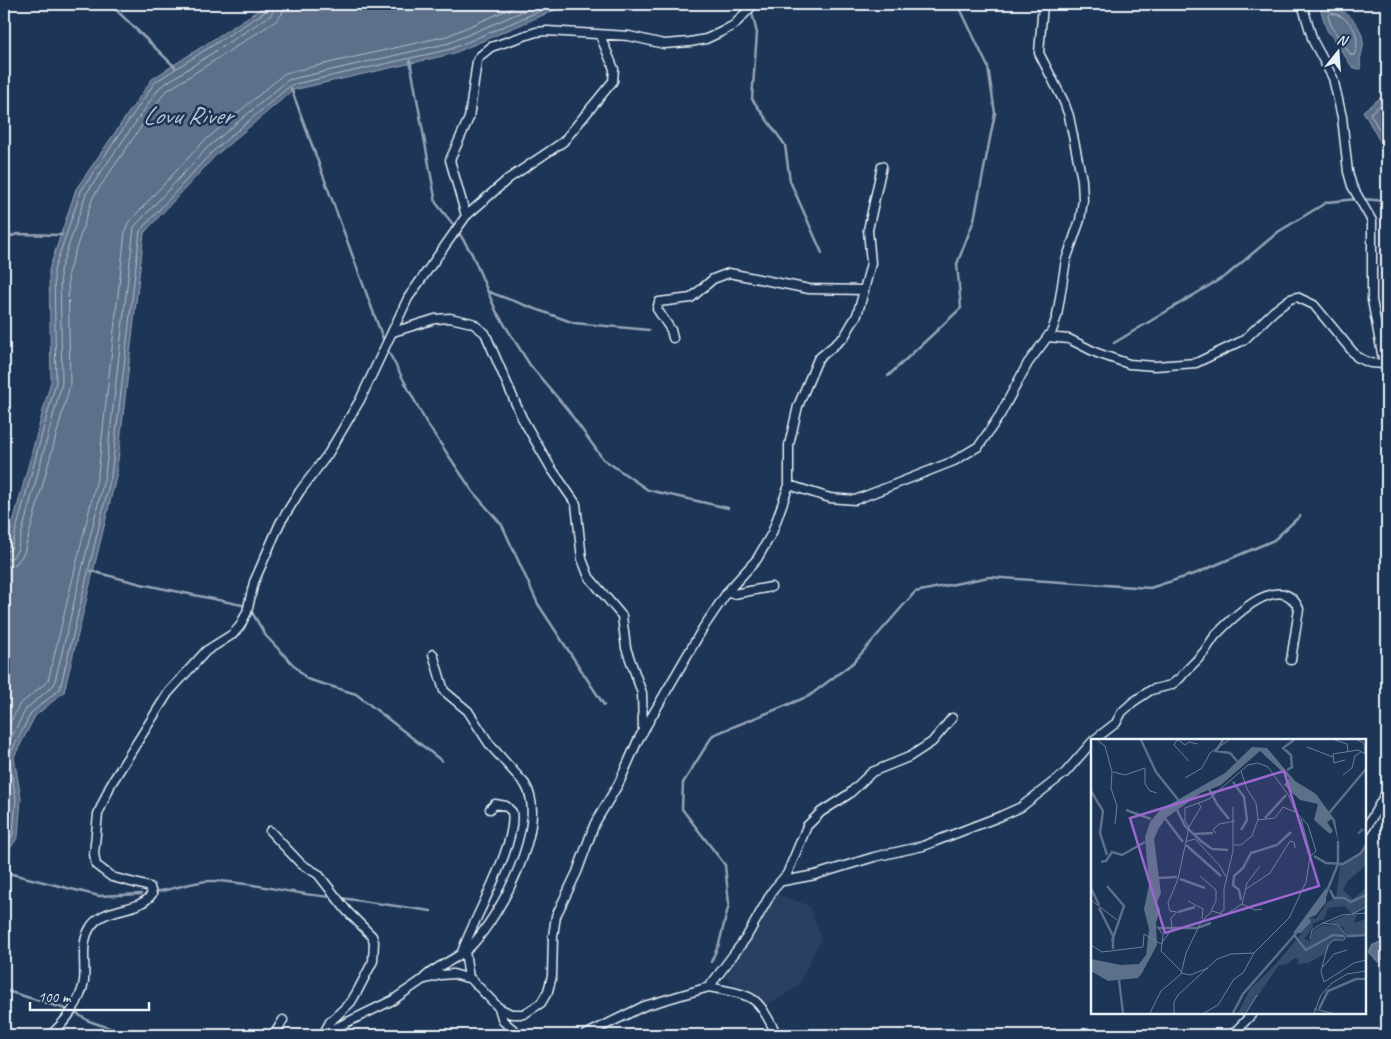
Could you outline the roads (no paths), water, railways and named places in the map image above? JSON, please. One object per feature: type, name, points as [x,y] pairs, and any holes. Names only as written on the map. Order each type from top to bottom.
[{"type":"street","points":[[466,216],[450,160],[469,118],[475,69],[480,56],[491,47],[536,32],[629,36],[664,44],[699,41],[734,25],[754,4]]},
{"type":"street","points":[[788,485],[830,498],[855,500],[954,461],[979,446],[1000,415],[1028,362],[1048,337],[1057,316],[1066,260],[1080,220],[1083,200],[1082,180],[1069,116],[1064,102],[1039,53],[1042,4]]},
{"type":"street","points":[[1048,337],[1069,339],[1097,353],[1129,364],[1156,366],[1196,363],[1244,340],[1274,311],[1290,299],[1297,297],[1308,300],[1314,305],[1357,357],[1370,363],[1386,366],[1372,300],[1372,221],[1352,186],[1348,172],[1342,117],[1333,78],[1313,41],[1302,4]]},
{"type":"street","points":[[50,1035],[66,1020],[82,987],[84,949],[89,929],[98,918],[144,901],[152,894],[150,888],[112,877],[96,865],[94,854],[95,833],[103,799],[168,693],[191,666],[240,626],[247,612],[257,575],[280,523],[328,454],[360,400],[408,298],[466,216],[508,179],[564,142],[613,81],[614,69],[600,35]]},
{"type":"street","points":[[422,980],[453,974],[469,978],[499,1008],[511,1014],[524,1014],[537,1008],[548,991],[552,976],[554,928],[559,910],[577,872],[595,823],[619,783],[643,732],[703,628],[728,591],[764,549],[772,533],[788,485],[789,445],[798,406],[818,359],[844,338],[852,326],[864,290],[871,263],[867,237],[882,166]]},
{"type":"street","points":[[673,338],[671,330],[657,309],[659,302],[691,298],[706,284],[722,275],[737,274],[809,289],[864,290]]},
{"type":"street","points":[[393,332],[435,319],[450,318],[472,323],[486,333],[522,418],[551,468],[576,504],[581,552],[589,577],[622,616],[626,648],[642,693],[643,732]]},
{"type":"street","points":[[728,591],[734,594],[771,587]]},
{"type":"street","points":[[1096,739],[1116,723],[1122,712],[1133,702],[1151,690],[1171,685],[1180,678],[1232,620],[1266,595],[1274,593],[1289,596],[1296,602],[1299,609],[1291,660]]},
{"type":"street","points":[[323,1034],[393,1000],[437,968],[464,952],[478,938],[498,912],[520,866],[531,820],[532,798],[526,784],[490,745],[475,719],[444,691],[433,654]]},
{"type":"street","points":[[709,987],[746,938],[773,890],[783,881],[803,833],[814,818],[849,794],[872,772],[909,757],[932,742],[952,718]]},
{"type":"street","points":[[783,881],[815,875],[874,857],[923,846],[1007,814],[1030,800],[1066,773],[1091,743]]},
{"type":"street","points":[[1366,828],[1387,790]]},
{"type":"street","points":[[469,978],[464,952],[490,891],[512,826],[512,812],[506,806],[495,804],[490,809]]},
{"type":"street","points":[[270,831],[301,864],[318,874],[347,911],[372,936],[374,942],[373,961],[358,990],[351,1002],[330,1022],[323,1034]]},
{"type":"street","points":[[585,1035],[644,1006],[709,987],[750,996],[769,1016],[777,1035]]},
{"type":"street","points":[[499,1008],[503,1021],[520,1035]]},
{"type":"street","points":[[1232,1035],[1252,1014]]},
{"type":"street","points":[[274,1035],[283,1020]]},
{"type":"water","name":"Lovu River","points":[[268,4],[569,4],[452,54],[293,90],[215,156],[144,233],[116,477],[64,692],[35,716],[14,757],[21,799],[18,837],[4,857],[4,556],[51,381],[49,270],[76,189],[152,79]]},
{"type":"water","points":[[1319,4],[1330,4],[1332,8],[1348,15],[1357,24],[1363,41],[1360,61],[1361,69],[1353,68],[1327,30]]},
{"type":"water","points":[[1387,93],[1387,154],[1363,111]]},
{"type":"water","points":[[1387,941],[1387,956],[1378,962],[1369,953],[1373,945]]},
{"type":"waterway","points":[[110,4],[175,67]]},
{"type":"waterway","points":[[888,376],[961,308],[957,264],[974,220],[995,113],[988,67],[958,4]]},
{"type":"waterway","points":[[751,9],[757,33],[752,99],[785,145],[790,181],[822,253]]},
{"type":"waterway","points":[[410,61],[436,203],[456,228],[472,254],[496,311],[530,365],[567,409],[603,459],[648,490],[728,508]]},
{"type":"waterway","points":[[291,88],[385,344]]},
{"type":"waterway","points":[[1114,343],[1227,275],[1278,232],[1327,202],[1357,199]]},
{"type":"waterway","points":[[1362,199],[1387,201]]},
{"type":"waterway","points":[[4,238],[18,234],[62,235]]},
{"type":"waterway","points":[[489,292],[574,323],[649,330]]},
{"type":"waterway","points":[[387,349],[426,422],[473,492],[502,525],[538,604],[604,705]]},
{"type":"waterway","points":[[711,962],[719,944],[729,904],[725,865],[682,809],[683,783],[713,735],[809,696],[854,662],[915,592],[989,577],[1150,588],[1197,573],[1274,540],[1300,516]]},
{"type":"waterway","points":[[91,571],[141,584],[247,606]]},
{"type":"waterway","points":[[250,609],[266,636],[307,679],[356,694],[442,761]]},
{"type":"waterway","points":[[4,872],[99,896],[141,894]]},
{"type":"waterway","points":[[154,892],[197,882],[211,881],[242,883],[302,894],[333,897]]},
{"type":"waterway","points":[[341,898],[431,911]]},
{"type":"waterway","points":[[4,990],[69,1010]]},
{"type":"waterway","points":[[74,1012],[89,1021],[130,1035]]}]
